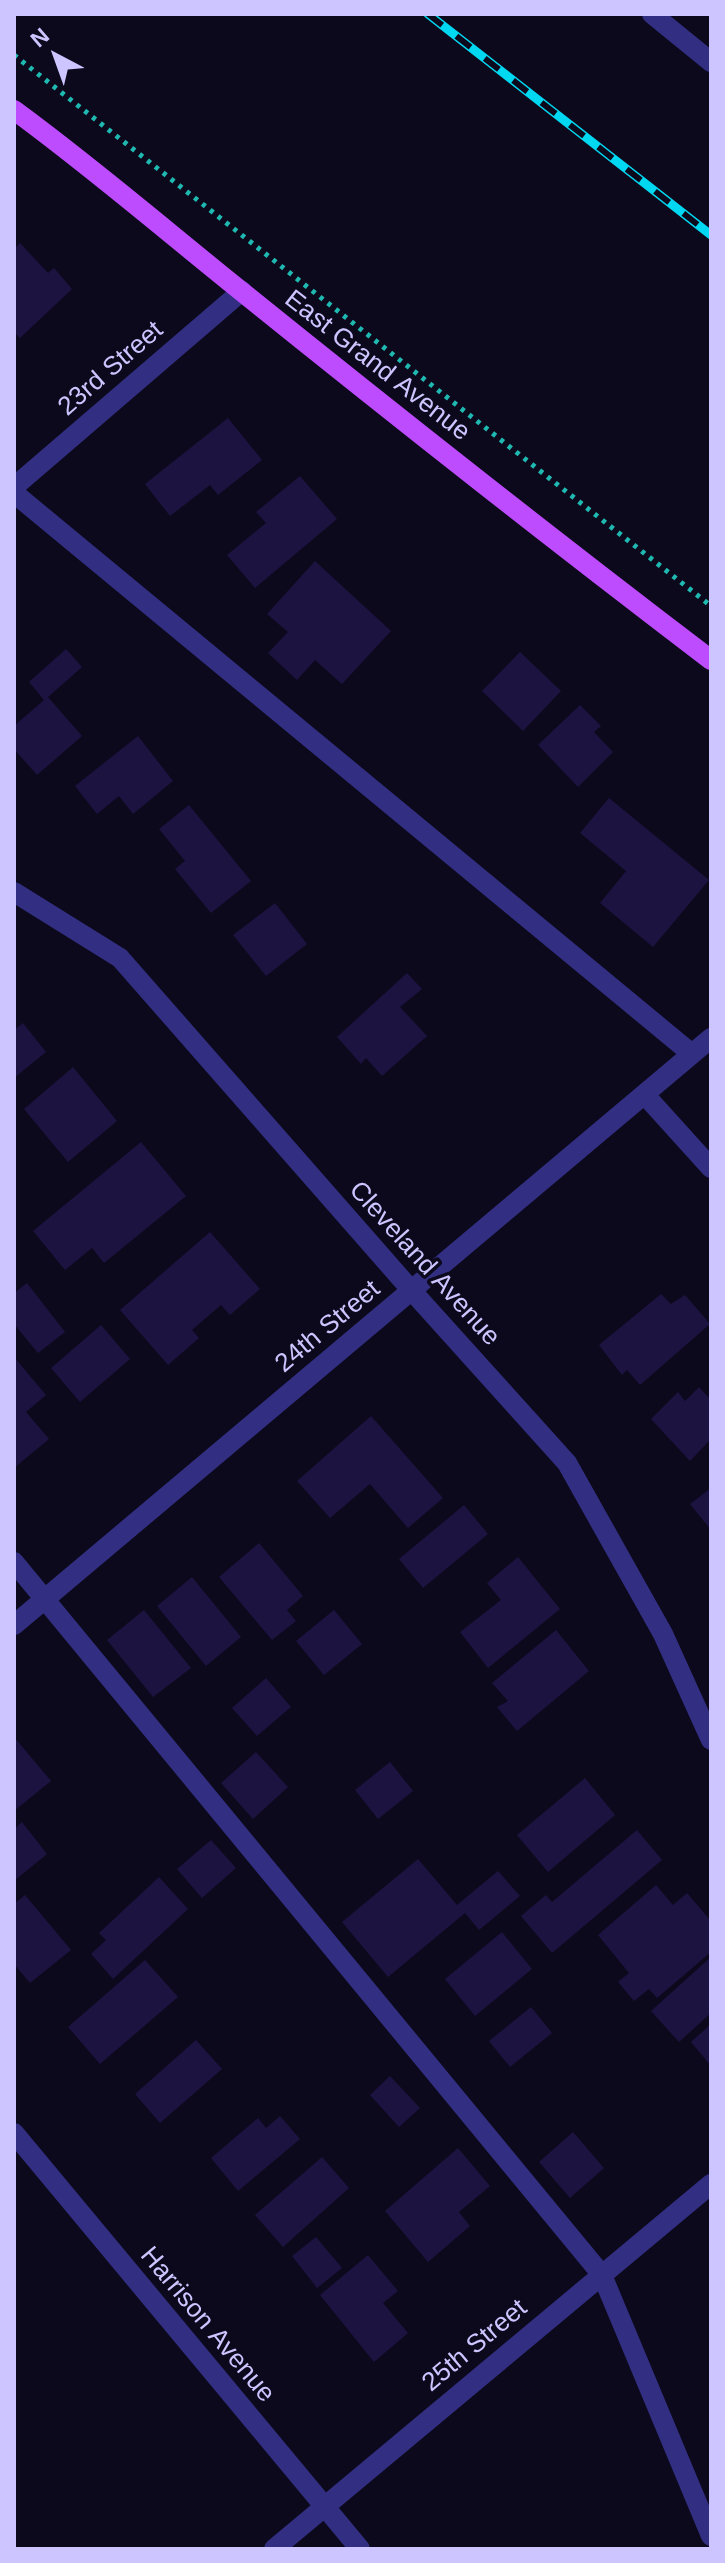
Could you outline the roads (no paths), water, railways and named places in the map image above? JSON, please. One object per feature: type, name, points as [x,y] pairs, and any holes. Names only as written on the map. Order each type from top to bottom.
[{"type":"main road","name":"East Grand Avenue","points":[[14,110],[594,571],[711,660]]},
{"type":"street","points":[[652,14],[711,62]]},
{"type":"street","name":"23rd Street","points":[[14,487],[242,291]]},
{"type":"street","points":[[14,493],[692,1054]]},
{"type":"street","name":"Cleveland Avenue","points":[[14,892],[120,958],[567,1463],[663,1634],[711,1740]]},
{"type":"street","name":"24th Street","points":[[14,1625],[711,1038]]},
{"type":"street","points":[[645,1095],[711,1168]]},
{"type":"street","points":[[14,1562],[602,2275],[711,2536]]},
{"type":"street","name":"Harrison Avenue","points":[[14,2133],[360,2549]]},
{"type":"street","name":"25th Street","points":[[274,2549],[711,2184]]},
{"type":"railway","points":[[428,14],[711,235]]}]
